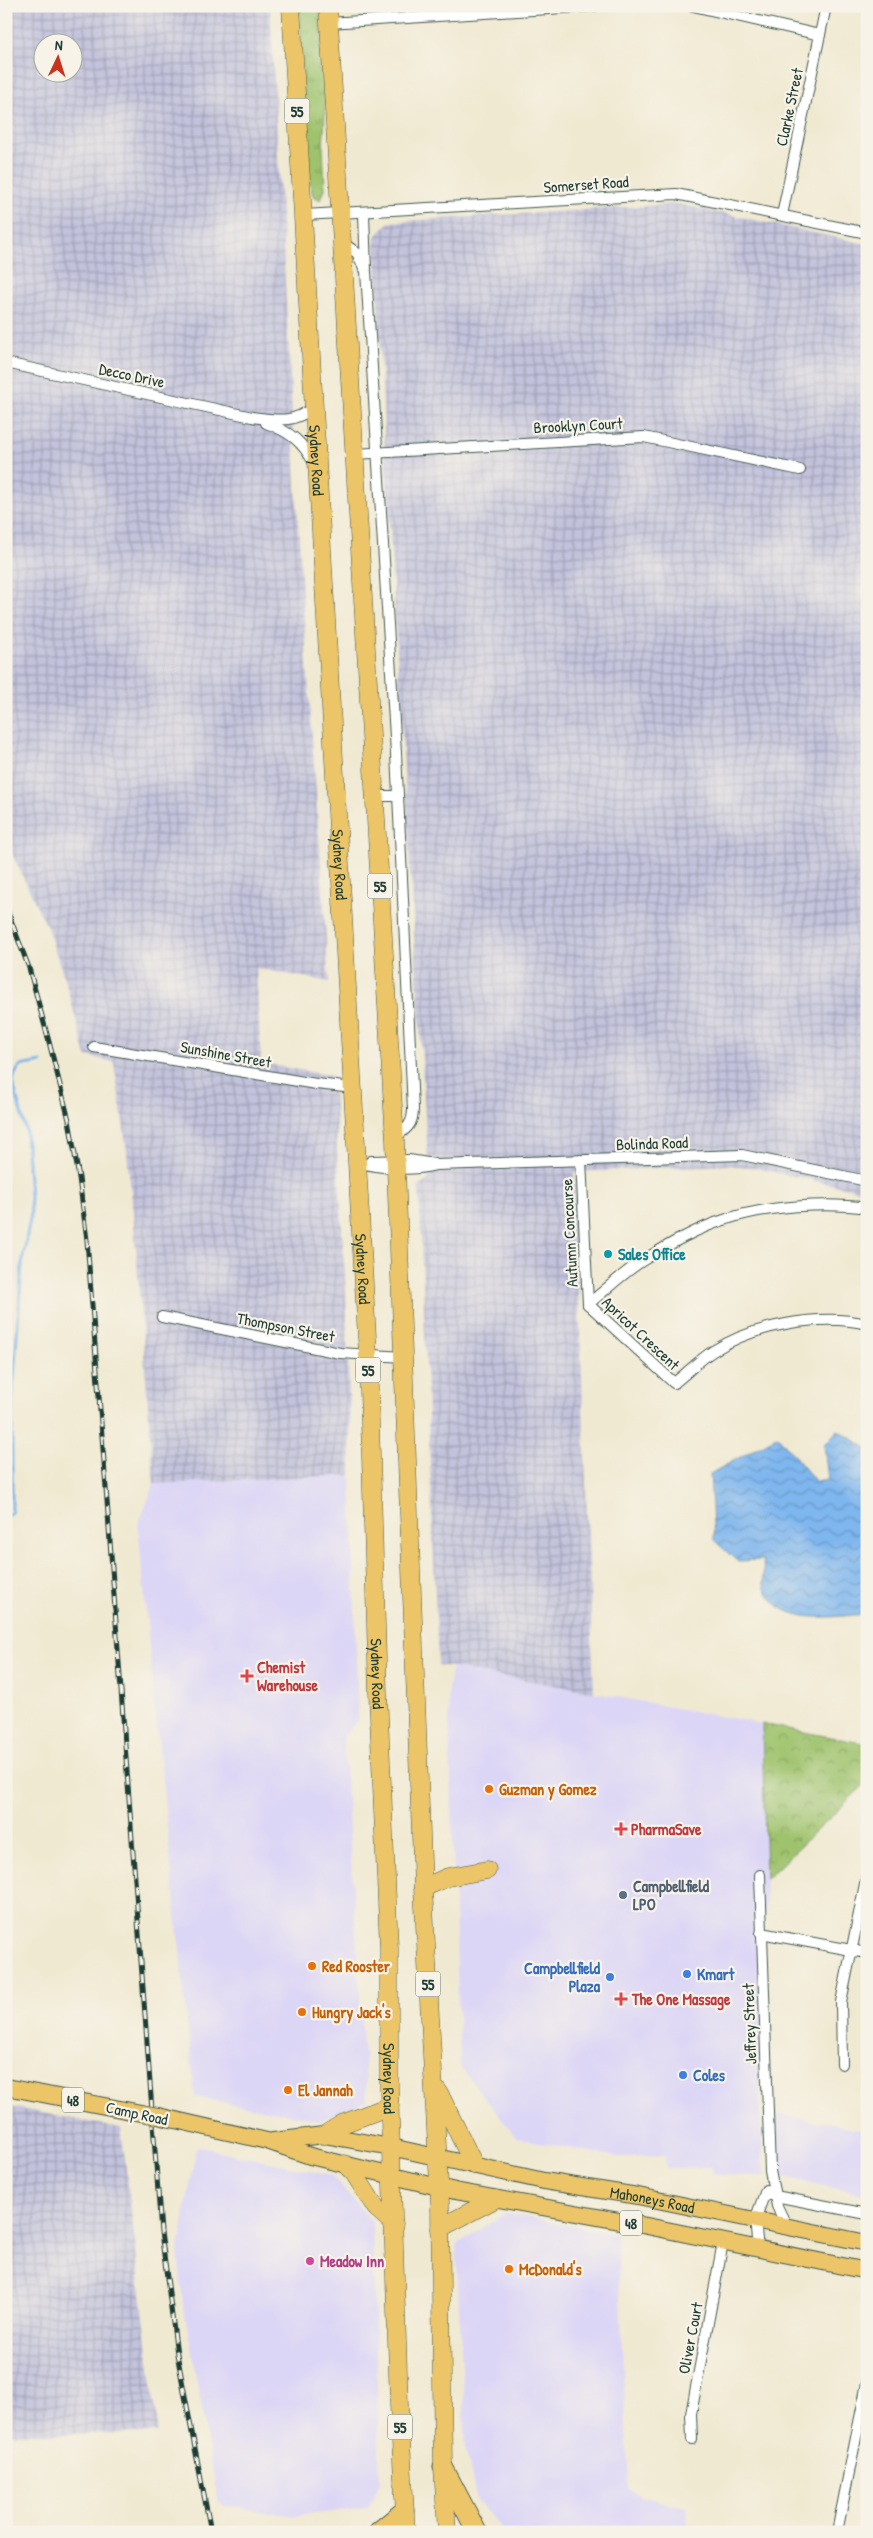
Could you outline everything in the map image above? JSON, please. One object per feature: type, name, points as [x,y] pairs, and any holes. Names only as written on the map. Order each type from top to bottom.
[{"type":"highway","name":"Sydney Road","points":[[291,6],[368,1355],[378,1693],[389,1948],[391,2147],[406,2532]]},
{"type":"highway","name":"55","points":[[329,15],[395,1137],[423,1888],[438,2157],[447,2532]]},
{"type":"highway","points":[[423,1888],[448,1877],[487,1870]]},
{"type":"highway","points":[[433,2079],[474,2165]]},
{"type":"highway","points":[[324,2135],[342,2124],[390,2106]]},
{"type":"highway","points":[[345,2164],[376,2208],[394,2224]]},
{"type":"highway","points":[[440,2228],[495,2198]]},
{"type":"highway","points":[[444,2467],[477,2532]]},
{"type":"highway","points":[[378,2532],[404,2511]]},
{"type":"main road","name":"Camp Road","points":[[6,2087],[158,2116],[267,2141],[345,2164],[439,2187]]},
{"type":"main road","name":"Camp Road","points":[[267,2141],[324,2135],[438,2157]]},
{"type":"main road","name":"Mahoneys Road","points":[[438,2157],[544,2181],[638,2196],[867,2243]]},
{"type":"main road","points":[[538,2206],[544,2181]]},
{"type":"main road","name":"Mahoneys Road","points":[[439,2187],[867,2271]]},
{"type":"street","points":[[329,15],[595,6]]},
{"type":"street","points":[[693,6],[820,35]]},
{"type":"street","name":"Clarke Street","points":[[782,215],[826,6]]},
{"type":"street","name":"Somerset Road","points":[[304,215],[364,214],[676,194],[867,233]]},
{"type":"street","points":[[364,214],[376,452],[398,796],[413,1109],[411,1124],[395,1137]]},
{"type":"street","points":[[343,243],[357,254],[366,271]]},
{"type":"street","name":"Decco Drive","points":[[6,363],[252,417],[288,421],[299,418],[314,408]]},
{"type":"street","name":"Decco Drive","points":[[252,417],[291,433],[305,446],[318,471]]},
{"type":"street","name":"Brooklyn Court","points":[[354,454],[644,437],[800,470]]},
{"type":"street","points":[[375,796],[398,796]]},
{"type":"street","name":"Sunshine Street","points":[[94,1047],[324,1086],[354,1088]]},
{"type":"street","name":"Bolinda Road","points":[[358,1163],[436,1165],[742,1155],[867,1181]]},
{"type":"street","name":"Autumn Concourse","points":[[580,1160],[588,1304]]},
{"type":"street","points":[[588,1304],[641,1262],[686,1236],[728,1218],[792,1207],[850,1206],[867,1208]]},
{"type":"street","name":"Apricot Crescent","points":[[588,1304],[674,1384],[711,1353],[727,1343],[756,1331],[811,1321],[867,1324]]},
{"type":"street","name":"Thompson Street","points":[[162,1317],[340,1353],[404,1357]]},
{"type":"street","points":[[842,2064],[841,2002],[867,1874]]},
{"type":"street","name":"Jeffrey Street","points":[[758,2249],[755,2220],[769,2195],[770,2171],[760,1875]]},
{"type":"street","points":[[761,1933],[867,1952]]},
{"type":"street","points":[[769,2195],[867,2214]]},
{"type":"street","points":[[769,2195],[787,2227]]},
{"type":"street","name":"Oliver Court","points":[[692,2439],[691,2414],[723,2242]]},
{"type":"street","points":[[837,2532],[867,2384]]},
{"type":"shaded area","points":[[6,6],[270,6],[301,577],[329,982],[256,968],[261,1063],[333,1076],[347,1312],[351,1475],[154,1484],[134,1223],[126,1143],[114,1062],[86,1056],[66,983],[47,927],[6,841]]},
{"type":"shaded area","points":[[679,204],[867,244],[867,1192],[756,1168],[729,1165],[574,1172],[594,1692],[438,1665],[419,1187],[429,1179],[385,452],[375,237],[389,222]]},
{"type":"shaded area","points":[[351,1475],[358,1720],[343,1737],[367,2101],[321,2120],[195,2097],[155,1711],[138,1525],[154,1484]]},
{"type":"shaded area","name":"Campbellfield Plaza","points":[[452,1666],[762,1724],[766,1879],[760,2108],[764,2176],[713,2175],[712,2167],[666,2168],[665,2155],[617,2157],[517,2138],[460,2066],[448,1689]]},
{"type":"shaded area","points":[[6,2106],[121,2128],[158,2433],[6,2434]]},
{"type":"shaded area","points":[[774,2114],[867,2130],[867,2195],[779,2176],[775,2178]]},
{"type":"shaded area","points":[[197,2146],[332,2176],[372,2221],[380,2483],[368,2508],[296,2516],[225,2506],[218,2500],[183,2304],[178,2252]]},
{"type":"shaded area","points":[[506,2213],[617,2235],[629,2490],[641,2497],[687,2507],[688,2532],[504,2532],[477,2501],[466,2451],[456,2245]]},
{"type":"green space","points":[[299,6],[320,6],[326,99],[323,147],[325,190],[320,200],[313,196],[309,179]]},
{"type":"green space","points":[[762,1724],[867,1744],[867,1782],[766,1879]]},
{"type":"water","points":[[838,1430],[867,1448],[867,1614],[825,1617],[797,1615],[785,1610],[774,1602],[766,1591],[763,1560],[737,1561],[714,1540],[710,1474],[778,1436],[816,1482],[828,1480],[824,1444]]},
{"type":"waterway","points":[[13,1082],[20,1066],[42,1062]]},
{"type":"waterway","points":[[6,1072],[13,1083],[26,1131],[31,1213],[22,1264],[12,1406],[12,1512],[6,1516]]},
{"type":"railway","points":[[6,907],[29,968],[69,1120],[87,1240],[161,2232],[177,2354],[211,2532]]},
{"type":"place","name":"Sales Office","points":[[608,1254]]},
{"type":"place","name":"Chemist Warehouse","points":[[247,1676]]},
{"type":"place","name":"Guzman y Gomez","points":[[489,1789]]},
{"type":"place","name":"PharmaSave","points":[[621,1829]]},
{"type":"place","name":"Campbellfield LPO","points":[[623,1895]]},
{"type":"place","name":"Red Rooster","points":[[312,1966]]},
{"type":"place","name":"Kmart","points":[[687,1974]]},
{"type":"place","name":"Campbellfield Plaza","points":[[610,1977]]},
{"type":"place","name":"The One Massage","points":[[621,1999]]},
{"type":"place","name":"Hungry Jack's","points":[[302,2012]]},
{"type":"place","name":"Coles","points":[[683,2075]]},
{"type":"place","name":"El Jannah","points":[[288,2090]]},
{"type":"place","name":"Meadow Inn","points":[[310,2261]]},
{"type":"place","name":"McDonald's","points":[[509,2269]]}]
